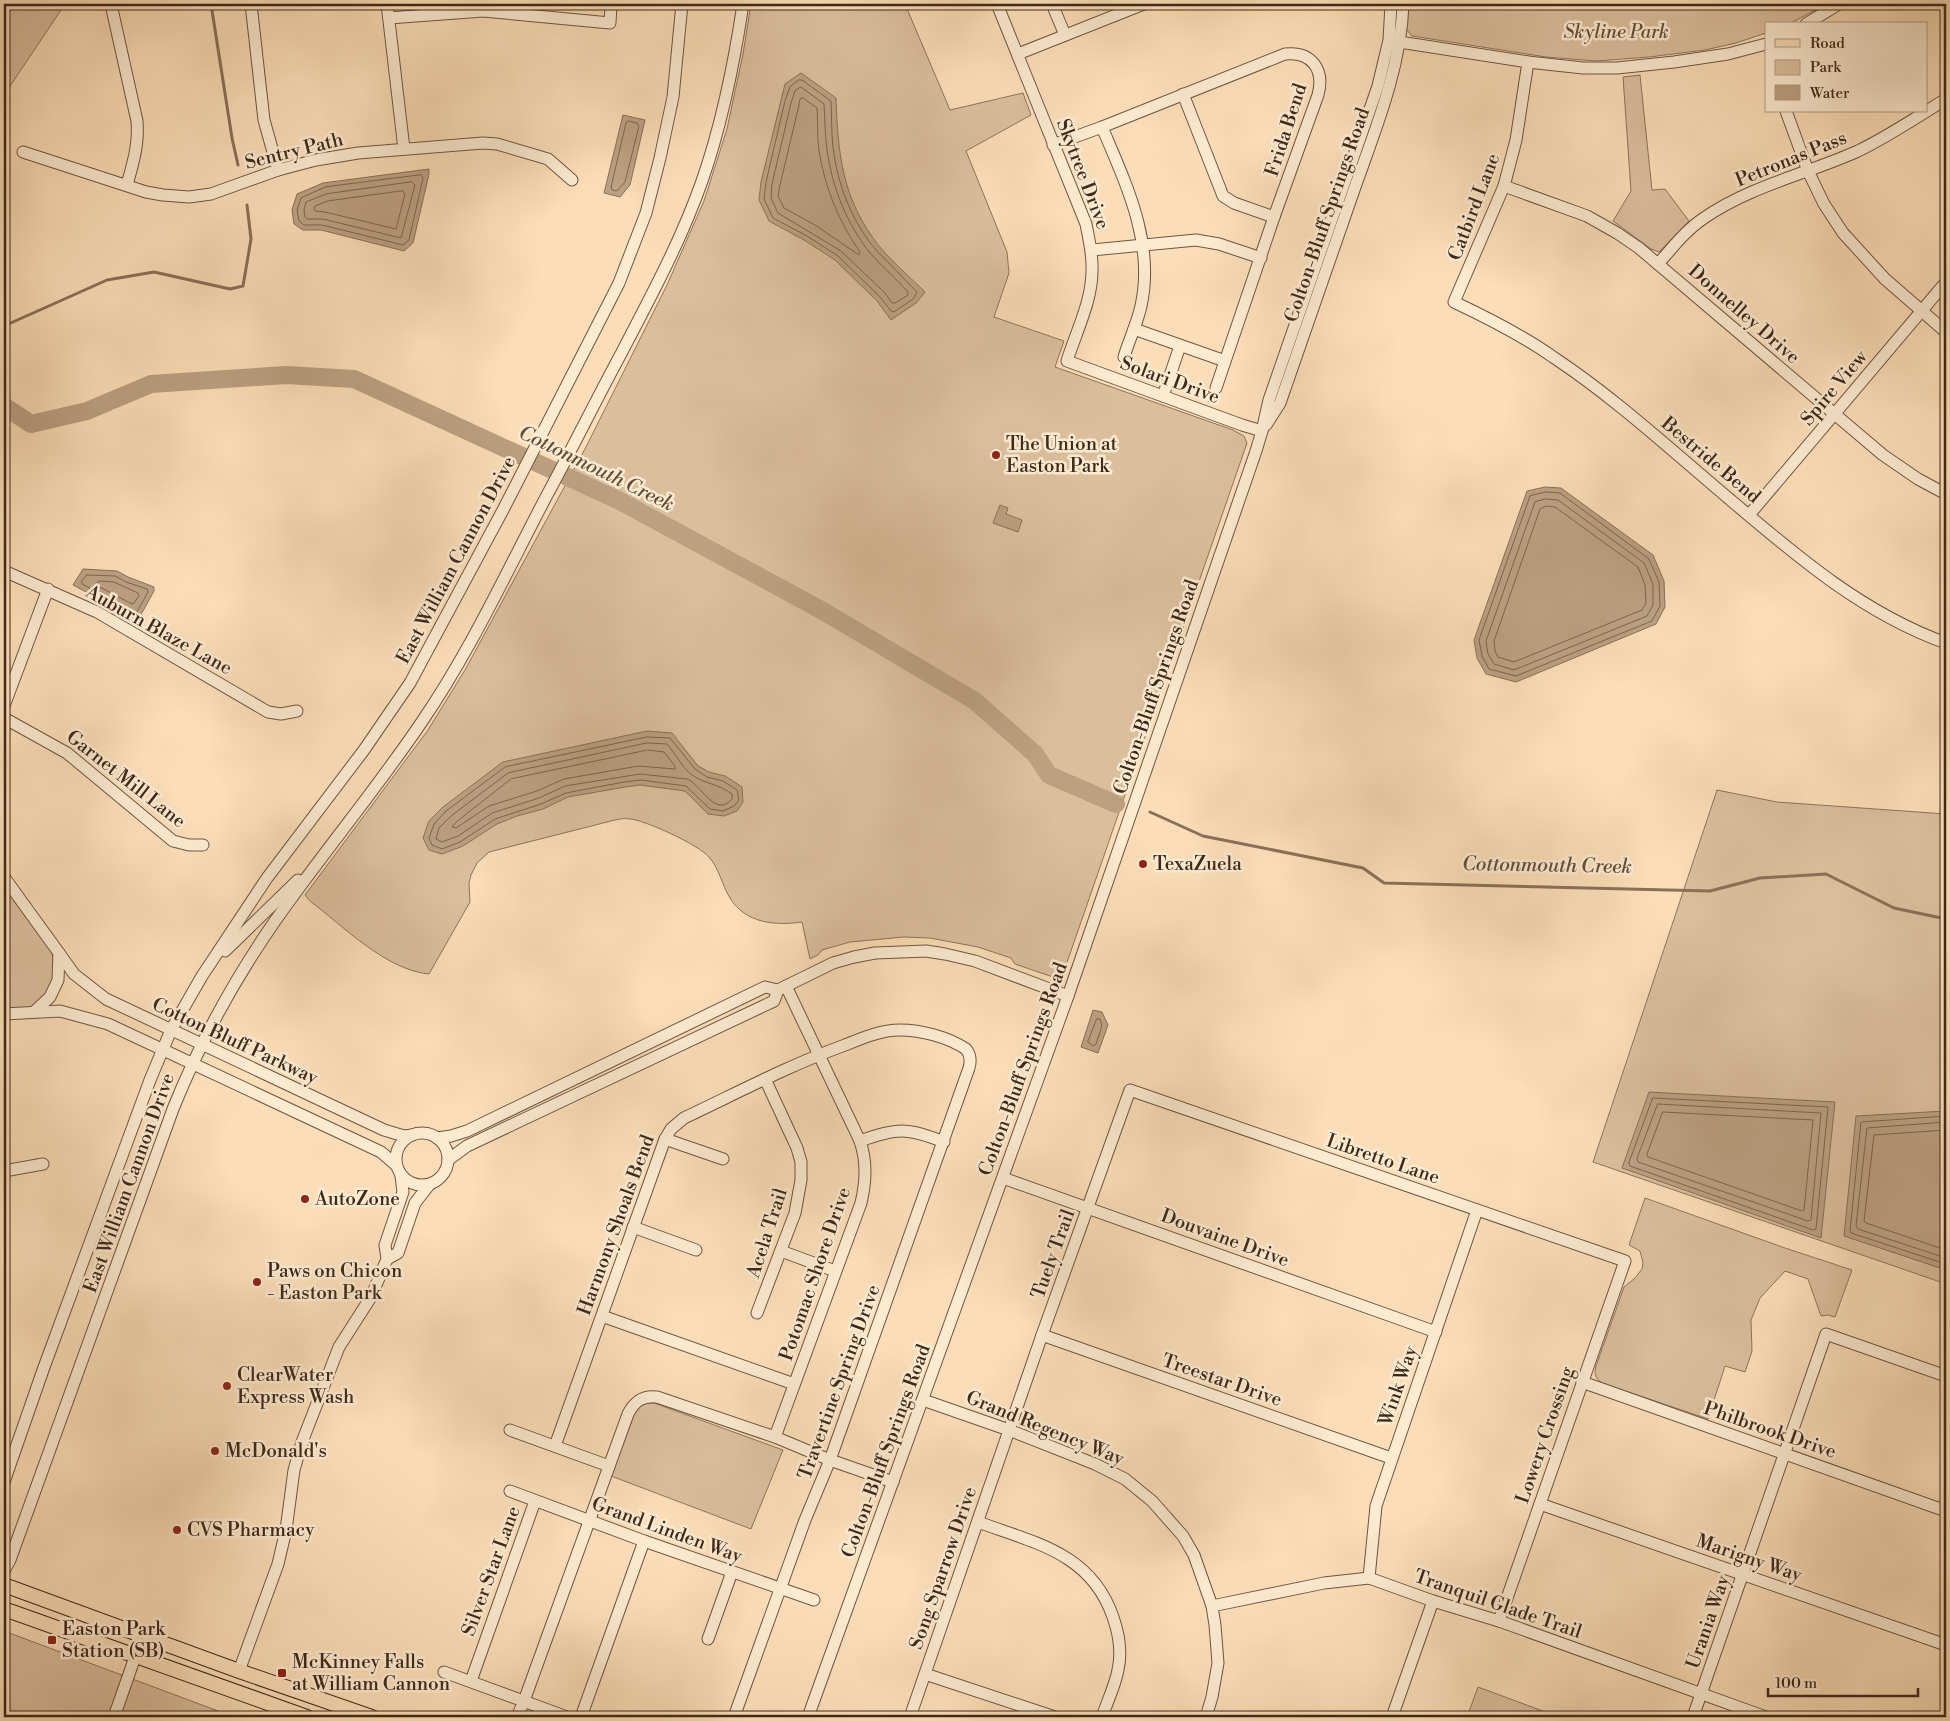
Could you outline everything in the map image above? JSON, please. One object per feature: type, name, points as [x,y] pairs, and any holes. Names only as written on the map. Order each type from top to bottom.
[{"type":"main road","points":[[4,1584],[239,1671],[372,1717]]},
{"type":"main road","points":[[4,1609],[307,1717]]},
{"type":"street","points":[[251,4],[264,120],[278,170]]},
{"type":"street","points":[[387,4],[404,149]]},
{"type":"street","points":[[389,18],[483,11],[610,23],[611,4]]},
{"type":"street","name":"East William Cannon Drive","points":[[4,1482],[43,1370],[171,1030],[202,976],[267,878],[364,750],[410,683],[503,510],[619,283],[646,213],[673,97],[682,4]]},
{"type":"street","name":"East William Cannon Drive","points":[[4,1570],[10,1560],[173,1108],[200,1045],[234,983],[276,919],[421,724],[446,685],[582,430],[672,255],[689,216],[727,97],[744,4]]},
{"type":"street","name":"Skytree Drive","points":[[998,4],[1086,224],[1092,250],[1092,272],[1088,295],[1067,361]]},
{"type":"street","points":[[1052,4],[1064,35]]},
{"type":"street","points":[[1018,54],[1144,4]]},
{"type":"street","name":"Colton-Bluff Springs Road","points":[[808,1717],[1068,996],[1262,431],[1280,403],[1378,122],[1395,65],[1395,41],[1391,4]]},
{"type":"street","name":"Colton-Bluff Springs Road","points":[[1395,41],[1403,4]]},
{"type":"street","points":[[1809,22],[1839,4]]},
{"type":"street","points":[[112,9],[138,128],[135,156],[127,185]]},
{"type":"street","points":[[1395,41],[1528,62],[1583,68],[1617,68],[1765,49]]},
{"type":"street","name":"Frida Bend","points":[[1053,145],[1285,54],[1299,53],[1313,62],[1320,77],[1320,85],[1216,388]]},
{"type":"street","name":"Catbird Lane","points":[[1454,302],[1504,186],[1516,140],[1528,62]]},
{"type":"street","points":[[1183,94],[1223,196],[1234,203],[1274,217]]},
{"type":"street","name":"Petronas Pass","points":[[1928,110],[1946,99]]},
{"type":"street","points":[[1786,112],[1808,171],[1824,204],[1843,233],[1885,279],[1946,332]]},
{"type":"street","name":"Petronas Pass","points":[[1658,264],[1686,232],[1704,218],[1745,196],[1857,151],[1881,139],[1925,112]]},
{"type":"street","points":[[1102,127],[1132,202],[1143,244],[1145,264],[1141,307],[1124,357]]},
{"type":"street","name":"Sentry Path","points":[[23,152],[163,196],[189,197],[210,194],[278,170],[326,158],[404,149],[483,143],[497,144],[548,159],[572,180]]},
{"type":"street","name":"Donnelley Drive","points":[[1504,186],[1587,216],[1617,233],[1658,264],[1883,455],[1918,479],[1946,494]]},
{"type":"street","points":[[1092,250],[1196,240],[1219,244],[1261,258]]},
{"type":"street","name":"Spire View","points":[[1749,516],[1946,282]]},
{"type":"street","name":"Bestride Bend","points":[[1454,302],[1512,331],[1553,356],[1606,396],[1800,559],[1890,617],[1946,643]]},
{"type":"street","points":[[1134,329],[1225,361]]},
{"type":"street","points":[[1163,396],[1180,346]]},
{"type":"street","name":"Solari Drive","points":[[1067,361],[1262,431]]},
{"type":"street","name":"Auburn Blaze Lane","points":[[4,571],[97,612],[268,712],[281,714],[297,711]]},
{"type":"street","points":[[4,706],[48,589]]},
{"type":"street","name":"Garnet Mill Lane","points":[[4,718],[67,753],[173,841],[189,845],[203,845]]},
{"type":"street","name":"East William Cannon Drive","points":[[202,976],[219,957],[301,878],[339,836]]},
{"type":"street","name":"Cotton Bluff Parkway","points":[[4,877],[74,974],[106,999],[200,1045],[384,1130],[404,1136],[412,1135]]},
{"type":"street","points":[[448,1160],[467,1146],[774,1001],[782,988],[833,963],[854,957],[876,953],[926,951],[945,954],[975,961],[1068,996]]},
{"type":"street","points":[[34,1012],[50,997],[58,980],[59,953]]},
{"type":"street","points":[[239,1671],[278,1564],[286,1530],[294,1470],[302,1442],[333,1359],[371,1297],[387,1259],[385,1245],[403,1192],[401,1176],[396,1164],[398,1149],[403,1141],[412,1135],[422,1133],[437,1138],[467,1131],[766,986],[782,988]]},
{"type":"street","name":"Potomac Shore Drive","points":[[775,1437],[861,1203],[864,1189],[865,1160],[860,1141],[818,1055],[782,988]]},
{"type":"street","name":"Cotton Bluff Parkway","points":[[4,1014],[60,1011],[108,1024],[381,1152],[396,1164]]},
{"type":"street","name":"Harmony Shoals Bend","points":[[555,1446],[665,1139],[671,1129],[684,1118],[765,1079],[818,1055],[883,1032],[899,1030],[934,1035],[961,1046],[970,1056]]},
{"type":"street","name":"Travertine Spring Drive","points":[[734,1717],[805,1520],[830,1460],[944,1142],[970,1068],[970,1056]]},
{"type":"street","name":"Acela Trail","points":[[757,1314],[800,1196],[801,1162],[791,1132],[765,1079]]},
{"type":"street","name":"Tuely Trail","points":[[1009,1430],[1130,1090]]},
{"type":"street","name":"Libretto Lane","points":[[1130,1090],[1624,1261]]},
{"type":"street","points":[[860,1141],[894,1130],[917,1132],[944,1142]]},
{"type":"street","points":[[387,1259],[398,1252],[415,1203],[428,1185],[442,1177],[445,1172],[448,1160],[444,1145],[437,1138]]},
{"type":"street","points":[[665,1139],[724,1160]]},
{"type":"street","points":[[4,1171],[43,1164]]},
{"type":"street","points":[[401,1176],[415,1185],[428,1185]]},
{"type":"street","name":"Douvaine Drive","points":[[1003,1178],[1436,1332]]},
{"type":"street","name":"Wink Way","points":[[1368,1578],[1376,1506],[1477,1210]]},
{"type":"street","points":[[633,1227],[696,1250]]},
{"type":"street","points":[[781,1251],[835,1271]]},
{"type":"street","name":"Lowery Crossing","points":[[1499,1621],[1624,1261]]},
{"type":"street","points":[[602,1316],[794,1384]]},
{"type":"street","name":"Urania Way","points":[[1693,1717],[1826,1334],[1946,1376]]},
{"type":"street","name":"Treestar Drive","points":[[1042,1335],[1391,1458]]},
{"type":"street","name":"Philbrook Drive","points":[[1582,1382],[1946,1511]]},
{"type":"street","points":[[517,1717],[632,1406],[644,1397],[651,1396],[775,1437],[830,1460],[893,1482]]},
{"type":"street","name":"Grand Regency Way","points":[[923,1400],[1009,1430],[1110,1471],[1125,1479],[1152,1502],[1183,1536],[1207,1590],[1216,1625],[1218,1662],[1212,1697],[1206,1717]]},
{"type":"street","points":[[510,1430],[609,1466]]},
{"type":"street","name":"Song Sparrow Drive","points":[[910,1717],[1009,1430]]},
{"type":"street","name":"Grand Linden Way","points":[[510,1491],[644,1541],[814,1600]]},
{"type":"street","name":"Silver Star Lane","points":[[471,1681],[535,1501]]},
{"type":"street","name":"Marigny Way","points":[[1540,1504],[1946,1646]]},
{"type":"street","points":[[978,1522],[1066,1557],[1090,1575],[1100,1588],[1109,1604],[1116,1625],[1120,1655],[1118,1671],[1102,1717]]},
{"type":"street","points":[[582,1717],[644,1541]]},
{"type":"street","points":[[708,1639],[732,1572]]},
{"type":"street","name":"Tranquil Glade Trail","points":[[1212,1606],[1324,1583],[1368,1578],[1433,1601],[1499,1621],[1766,1717]]},
{"type":"street","points":[[1392,1717],[1433,1601]]},
{"type":"street","points":[[114,1717],[135,1657]]},
{"type":"street","points":[[444,1672],[567,1717]]},
{"type":"street","points":[[925,1674],[1055,1717]]},
{"type":"green space","points":[[4,4],[65,4],[4,95]]},
{"type":"green space","points":[[751,4],[905,4],[950,110],[1023,93],[1031,115],[966,151],[1007,252],[1009,273],[994,317],[1064,341],[1055,367],[1233,430],[1244,436],[1247,443],[1064,971],[1057,977],[1053,977],[1015,964],[1011,958],[978,947],[930,938],[904,937],[850,942],[822,950],[818,955],[810,959],[802,922],[771,923],[752,918],[736,906],[730,898],[715,866],[703,852],[659,828],[637,820],[626,819],[615,820],[489,852],[477,863],[471,875],[469,883],[470,902],[429,974],[413,971],[381,956],[351,934],[305,895],[428,730],[465,670],[586,447],[667,285],[704,201],[727,129],[743,54]]},
{"type":"green space","name":"Skyline Park","points":[[1407,4],[1827,4],[1793,22],[1765,22],[1765,33],[1736,43],[1705,50],[1597,61],[1546,57],[1412,36],[1406,29]]},
{"type":"green space","points":[[1640,75],[1652,190],[1665,189],[1689,221],[1659,252],[1651,249],[1613,221],[1631,191],[1623,77]]},
{"type":"green space","points":[[1717,790],[1777,802],[1946,814],[1946,1284],[1593,1162]]},
{"type":"green space","points":[[4,888],[33,922],[50,948],[54,962],[54,975],[49,989],[35,1005],[30,1008],[4,1011]]},
{"type":"green space","points":[[1645,1198],[1852,1270],[1835,1317],[1821,1316],[1808,1279],[1785,1271],[1760,1298],[1751,1320],[1752,1351],[1745,1372],[1725,1366],[1708,1419],[1602,1383],[1596,1376],[1596,1366],[1624,1287],[1642,1269],[1643,1263],[1640,1251],[1629,1245]]},
{"type":"green space","points":[[654,1403],[783,1450],[751,1529],[611,1476],[635,1412],[643,1404]]},
{"type":"green space","points":[[4,1631],[234,1717],[4,1717]]},
{"type":"green space","points":[[1478,1687],[1559,1717],[1467,1717]]},
{"type":"water","points":[[801,73],[836,98],[838,138],[844,175],[857,211],[884,252],[925,292],[916,303],[891,320],[877,301],[835,260],[769,221],[759,200],[761,182],[785,84]]},
{"type":"water","points":[[623,115],[645,120],[630,185],[620,197],[604,193]]},
{"type":"water","points":[[429,169],[413,243],[404,251],[321,230],[303,230],[294,224],[292,210],[297,194],[323,183]]},
{"type":"water","points":[[1545,487],[1561,488],[1653,555],[1664,581],[1665,607],[1656,624],[1516,682],[1486,674],[1477,658],[1474,640],[1527,491]]},
{"type":"water","points":[[1000,505],[1008,508],[1006,514],[1022,520],[1018,532],[993,523]]},
{"type":"water","points":[[83,569],[117,571],[154,587],[154,591],[138,620],[73,585]]},
{"type":"water","points":[[647,731],[672,733],[698,766],[709,772],[725,776],[742,787],[743,802],[737,811],[724,816],[708,814],[685,791],[640,785],[568,797],[543,809],[497,824],[463,846],[442,854],[429,850],[423,838],[429,821],[443,807],[503,762]]},
{"type":"water","points":[[1093,1010],[1102,1012],[1108,1025],[1098,1053],[1081,1047]]},
{"type":"water","points":[[1649,1092],[1835,1102],[1821,1238],[1622,1168]]},
{"type":"water","points":[[1946,1111],[1946,1270],[1844,1236],[1856,1116]]},
{"type":"waterway","points":[[211,4],[238,165]]},
{"type":"waterway","points":[[4,326],[107,280],[154,272],[230,289],[243,286],[251,239],[247,205]]},
{"type":"waterway","name":"Cottonmouth Creek","points":[[4,406],[31,424],[87,411],[151,384],[286,375],[354,379],[620,501],[823,611],[975,701],[1035,754],[1049,775],[1116,804]]},
{"type":"waterway","name":"Cottonmouth Creek","points":[[1150,812],[1203,836],[1363,868],[1384,883],[1710,891],[1760,878],[1826,874],[1894,908],[1946,919]]},
{"type":"place","name":"The Union at Easton Park","points":[[996,455]]},
{"type":"place","name":"TexaZuela","points":[[1143,864]]},
{"type":"place","name":"AutoZone","points":[[305,1199]]},
{"type":"place","name":"Paws on Chicon - Easton Park","points":[[257,1282]]},
{"type":"place","name":"ClearWater Express Wash","points":[[227,1386]]},
{"type":"place","name":"McDonald's","points":[[215,1451]]},
{"type":"place","name":"CVS Pharmacy","points":[[177,1530]]},
{"type":"place","name":"Easton Park Station (SB)","points":[[52,1640]]},
{"type":"place","name":"McKinney Falls at William Cannon","points":[[282,1673]]}]
